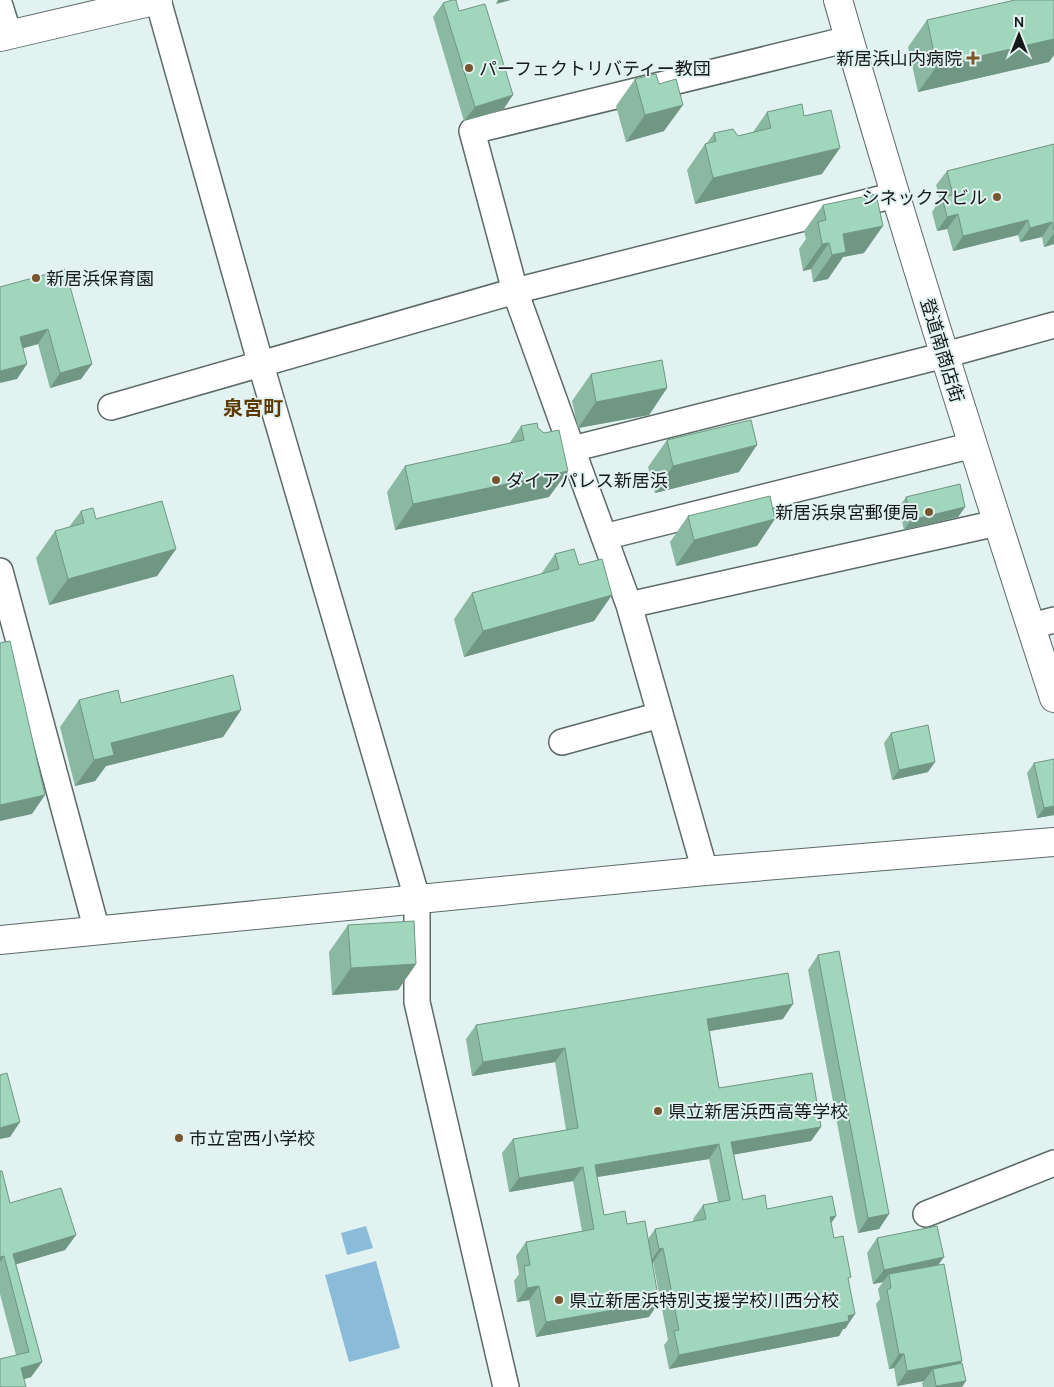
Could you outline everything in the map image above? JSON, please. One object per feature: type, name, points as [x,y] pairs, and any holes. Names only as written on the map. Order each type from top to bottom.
[{"type":"street","points":[[0,6],[4,36],[158,0],[261,365],[417,898],[418,1002],[506,1387]]},
{"type":"street","name":"登道南商店街","points":[[838,0],[895,194],[997,523],[1042,623],[1054,698]]},
{"type":"street","points":[[705,871],[628,606],[515,291],[472,131],[849,39]]},
{"type":"street","points":[[111,407],[515,291],[895,194]]},
{"type":"street","points":[[572,449],[945,355],[1054,325]]},
{"type":"street","points":[[604,537],[973,445]]},
{"type":"street","points":[[628,606],[997,523]]},
{"type":"street","points":[[0,571],[97,931]]},
{"type":"street","points":[[562,742],[660,715]]},
{"type":"street","points":[[0,940],[705,871],[1054,842]]},
{"type":"street","points":[[926,1214],[1054,1163]]},
{"type":"water","points":[[366,1226],[373,1248],[347,1255],[341,1233]]},
{"type":"water","points":[[376,1261],[400,1348],[349,1362],[325,1275]]},
{"type":"building","points":[[456,0],[459,11],[485,4],[513,95],[475,107],[443,3]]},
{"type":"building","points":[[1015,0],[1054,0],[1054,39],[937,66],[927,20]]},
{"type":"building","points":[[656,74],[659,84],[676,79],[683,105],[645,115],[635,79]]},
{"type":"building","points":[[802,104],[804,116],[831,110],[840,148],[713,178],[705,144],[716,141],[714,133],[733,129],[738,136],[771,128],[767,112]]},
{"type":"building","name":"シネックスビル","points":[[1054,144],[1054,230],[1052,222],[1030,228],[1028,220],[963,236],[958,214],[947,217],[942,197],[953,195],[947,171]]},
{"type":"building","points":[[876,194],[883,226],[843,234],[846,252],[832,255],[829,243],[822,244],[818,222],[826,220],[823,205]]},
{"type":"building","points":[[65,269],[92,364],[60,373],[48,329],[20,337],[27,364],[0,371],[0,287]]},
{"type":"building","points":[[662,360],[667,388],[596,402],[591,374]]},
{"type":"building","points":[[751,420],[757,445],[673,466],[667,440]]},
{"type":"building","points":[[537,423],[538,428],[544,433],[559,430],[568,471],[413,504],[405,466],[524,440],[521,426]]},
{"type":"building","points":[[960,484],[965,507],[911,520],[906,497]]},
{"type":"building","points":[[770,496],[775,519],[694,540],[688,516]]},
{"type":"building","points":[[162,501],[176,549],[68,579],[55,531],[84,523],[81,511],[93,508],[96,519]]},
{"type":"building","points":[[574,549],[579,565],[602,559],[612,595],[483,631],[472,593],[559,569],[555,554]]},
{"type":"building","points":[[10,641],[45,795],[0,805],[0,643]]},
{"type":"building","points":[[233,675],[241,710],[111,743],[114,755],[94,760],[79,700],[118,690],[121,703]]},
{"type":"building","points":[[928,725],[935,762],[899,770],[891,733]]},
{"type":"building","points":[[1054,759],[1054,806],[1044,808],[1034,763]]},
{"type":"building","points":[[414,921],[416,964],[351,968],[348,925]]},
{"type":"building","points":[[839,951],[889,1214],[868,1218],[818,955]]},
{"type":"building","points":[[788,973],[793,1004],[707,1019],[719,1088],[812,1073],[821,1127],[731,1142],[743,1200],[765,1195],[767,1209],[832,1196],[836,1216],[830,1217],[834,1238],[843,1236],[851,1277],[848,1278],[855,1314],[848,1316],[849,1321],[679,1355],[674,1331],[679,1330],[663,1248],[659,1249],[655,1229],[706,1219],[703,1205],[730,1200],[719,1144],[595,1165],[604,1215],[625,1211],[627,1224],[645,1221],[659,1302],[546,1322],[539,1286],[527,1288],[524,1266],[530,1265],[526,1242],[594,1229],[583,1167],[519,1178],[513,1139],[578,1128],[565,1048],[483,1062],[476,1025]]},
{"type":"building","points":[[7,1073],[20,1122],[0,1128],[0,1075]]},
{"type":"building","points":[[0,1171],[2,1171],[10,1203],[61,1188],[76,1235],[13,1254],[42,1362],[21,1368],[26,1387],[0,1387],[0,1359],[29,1352],[4,1256],[0,1257]]},
{"type":"building","points":[[937,1226],[944,1257],[884,1270],[877,1238]]},
{"type":"building","points":[[944,1264],[962,1361],[907,1371],[904,1354],[899,1354],[887,1290],[891,1288],[889,1274]]},
{"type":"building","points":[[962,1363],[966,1381],[936,1386],[933,1369]]},
{"type":"place","name":"新居浜山内病院","points":[[973,58]]},
{"type":"place","name":"パーフェクトリバティー教団","points":[[469,68]]},
{"type":"place","name":"シネックスビル","points":[[997,197]]},
{"type":"place","name":"新居浜保育園","points":[[36,278]]},
{"type":"place","name":"ダイアパレス新居浜","points":[[496,480]]},
{"type":"place","name":"新居浜泉宮郵便局","points":[[929,512]]},
{"type":"place","name":"県立新居浜西高等学校","points":[[658,1111]]},
{"type":"place","name":"市立宮西小学校","points":[[179,1138]]},
{"type":"place","name":"県立新居浜特別支援学校川西分校","points":[[559,1300]]},
{"type":"district","name":"泉宮町","points":[[253,407]]}]
